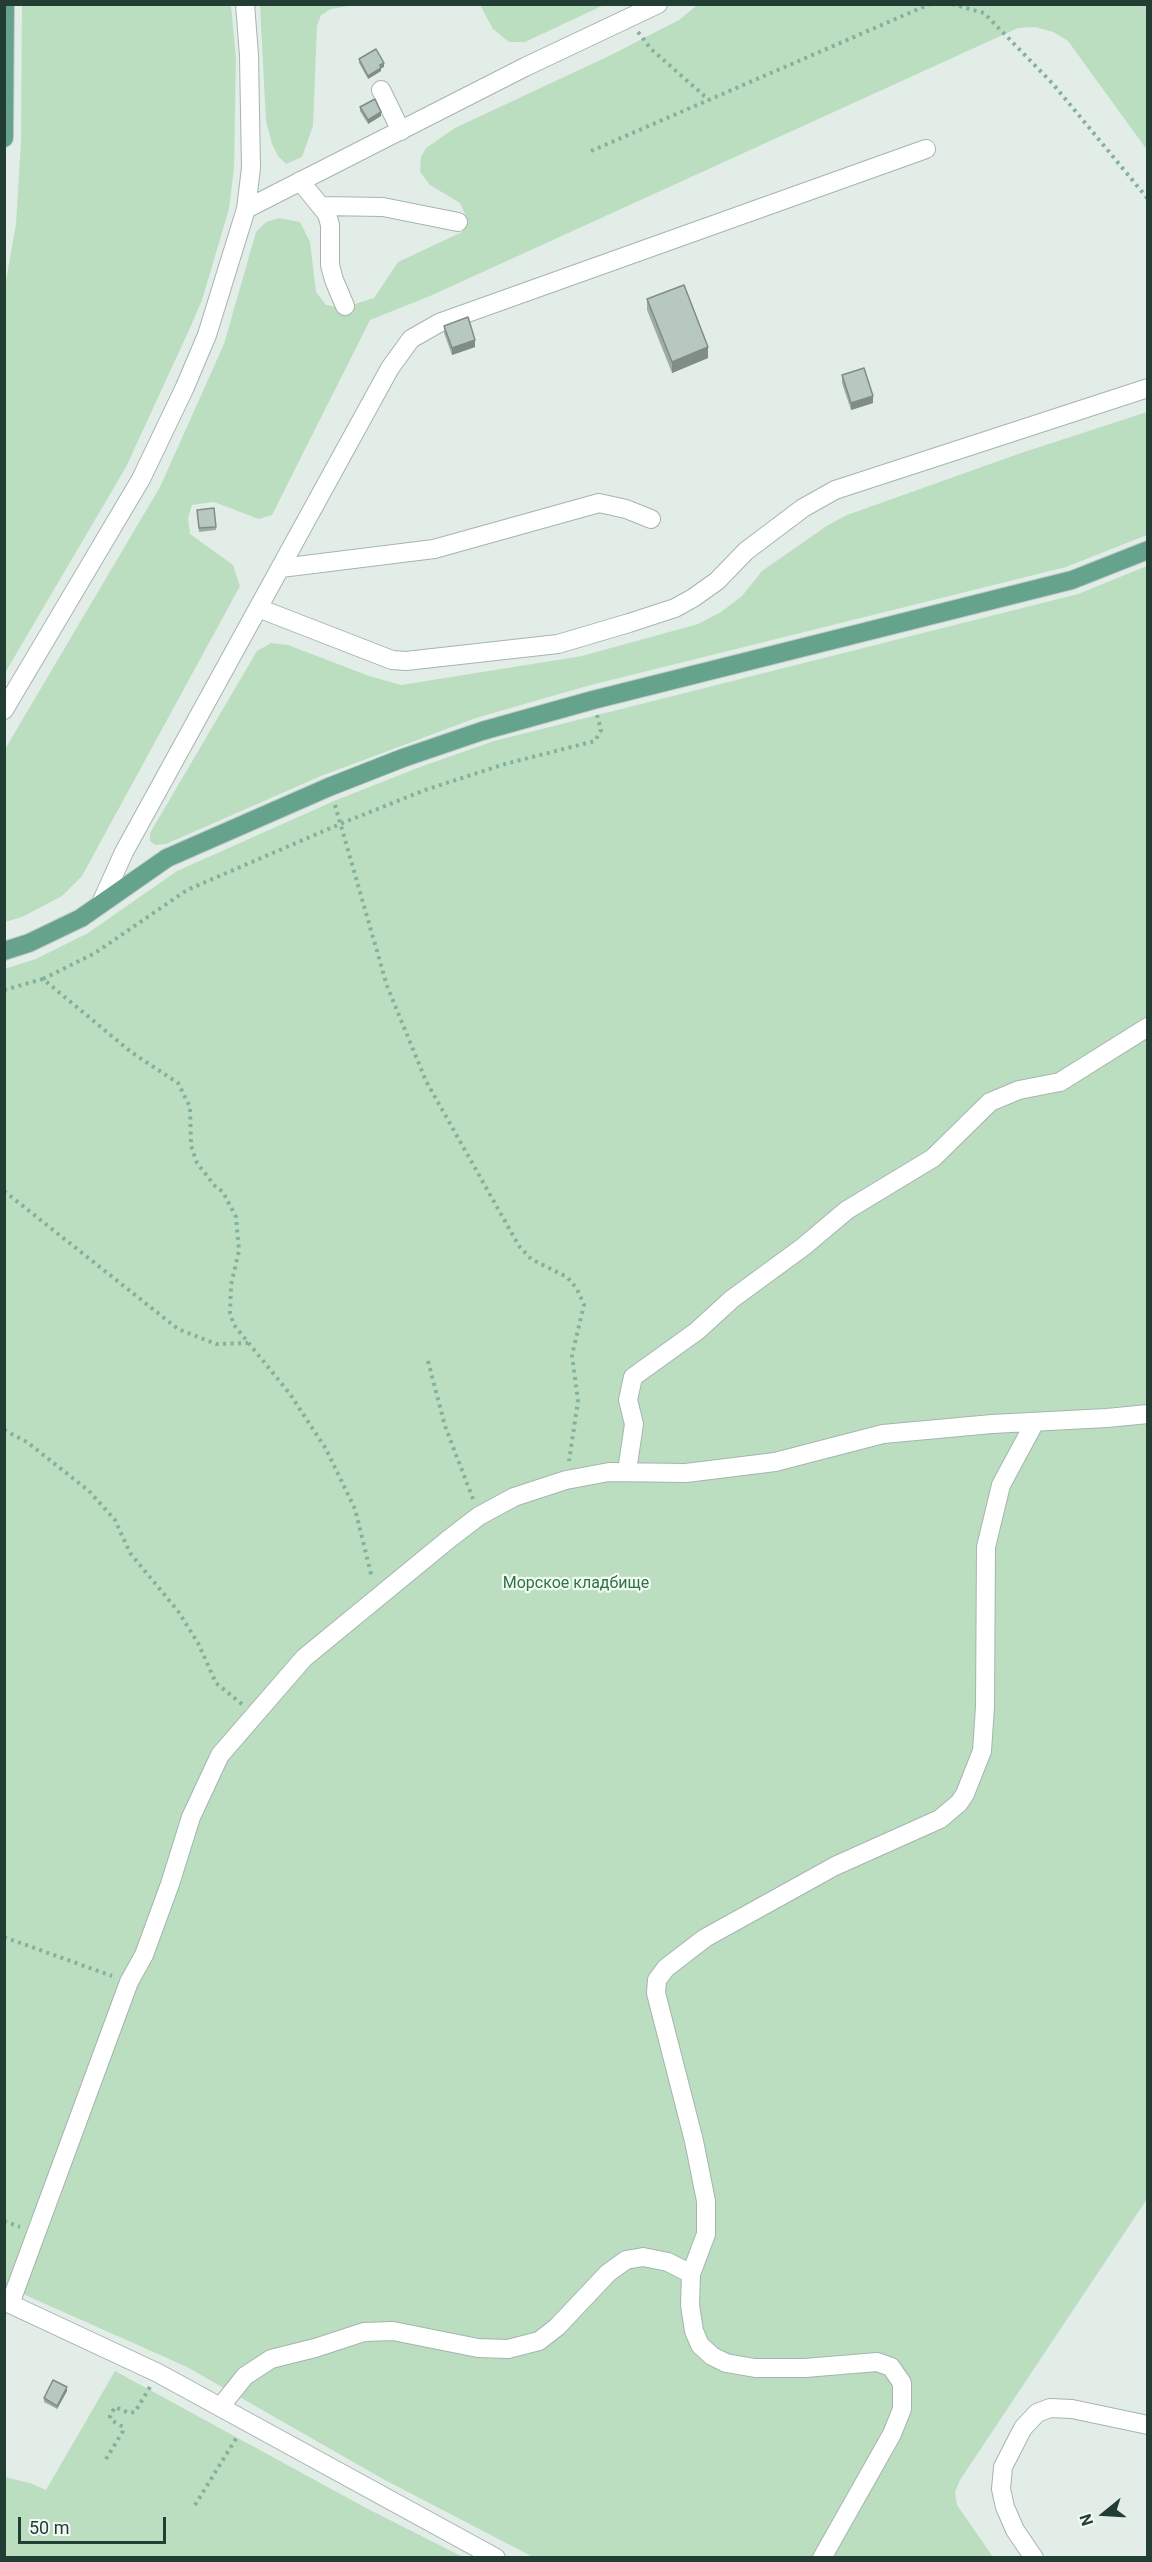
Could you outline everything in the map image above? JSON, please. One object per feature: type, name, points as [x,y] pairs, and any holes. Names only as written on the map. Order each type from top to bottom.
[{"type":"main road","points":[[4,138],[5,4]]},
{"type":"main road","points":[[4,951],[29,943],[81,918],[167,858],[328,787],[482,731],[593,700],[1072,580],[1148,550]]},
{"type":"street","points":[[4,710],[146,469],[207,335],[246,209],[251,168],[249,55],[245,4]]},
{"type":"street","points":[[246,209],[400,131],[459,92],[658,4]]},
{"type":"street","points":[[381,90],[400,131]]},
{"type":"street","points":[[101,903],[124,852],[399,353],[418,333],[476,309],[926,149]]},
{"type":"street","points":[[300,181],[322,206],[330,225],[329,254],[332,272],[345,306]]},
{"type":"street","points":[[322,206],[383,207],[458,222]]},
{"type":"street","points":[[258,608],[392,660],[406,661],[558,644],[675,608],[693,598],[717,581],[746,550],[803,508],[835,490],[1148,388]]},
{"type":"street","points":[[280,567],[434,549],[598,503],[626,509],[651,519]]},
{"type":"street","points":[[627,1471],[634,1424],[628,1400],[633,1377],[697,1331],[732,1299],[803,1247],[847,1210],[933,1158],[990,1102],[1018,1090],[1060,1083],[1148,1027]]},
{"type":"street","points":[[496,2558],[158,2373],[7,2302],[129,1982],[152,1935],[190,1817],[219,1755],[304,1658],[479,1516],[514,1497],[566,1480],[609,1472],[686,1473],[775,1462],[883,1434],[1148,1414]]},
{"type":"street","points":[[822,2558],[892,2434],[902,2409],[902,2383],[891,2367],[877,2362],[855,2362],[805,2368],[755,2368],[726,2363],[712,2356],[700,2344],[694,2331],[690,2305],[691,2274],[706,2234],[706,2201],[694,2141],[656,1993],[657,1980],[666,1968],[705,1938],[836,1866],[940,1819],[959,1803],[982,1751],[985,1707],[986,1547],[1001,1485],[1035,1422]]},
{"type":"street","points":[[220,2406],[245,2376],[271,2360],[364,2332],[393,2331],[478,2348],[508,2349],[539,2341],[557,2327],[608,2273],[626,2260],[644,2257],[668,2262],[691,2274]]},
{"type":"street","points":[[1034,2558],[1015,2530],[1001,2489],[1003,2467],[1023,2428],[1037,2413],[1050,2408],[1072,2409],[1148,2425]]},
{"type":"path","points":[[591,151],[930,4]]},
{"type":"path","points":[[952,4],[984,13],[1053,84],[1148,199]]},
{"type":"path","points":[[628,19],[651,50],[709,100]]},
{"type":"path","points":[[4,990],[43,979],[95,953],[187,890],[340,824],[437,786],[505,764],[595,741],[601,730],[593,700]]},
{"type":"path","points":[[328,787],[387,986],[426,1081],[519,1246],[531,1259],[567,1277],[577,1288],[584,1305],[572,1355],[578,1401],[566,1480]]},
{"type":"path","points":[[43,979],[131,1052],[178,1083],[190,1107],[190,1146],[197,1162],[215,1186],[223,1192],[236,1217],[239,1251],[231,1286],[231,1313],[234,1325],[290,1394],[326,1449],[355,1509],[368,1556],[376,1598]]},
{"type":"path","points":[[4,1191],[178,1329],[216,1344],[248,1343]]},
{"type":"path","points":[[428,1361],[445,1426],[479,1516]]},
{"type":"path","points":[[4,1430],[27,1442],[81,1484],[115,1520],[130,1553],[177,1611],[198,1642],[216,1683],[255,1716]]},
{"type":"path","points":[[4,1937],[129,1982]]},
{"type":"path","points":[[106,2459],[123,2431],[123,2427],[111,2420],[110,2416],[115,2407],[129,2413],[135,2412],[158,2373]]},
{"type":"path","points":[[195,2505],[226,2456]]},
{"type":"green space","points":[[22,5],[231,5],[236,58],[234,168],[229,209],[202,300],[190,328],[126,467],[5,673],[4,292],[16,224],[21,142]]},
{"type":"green space","points":[[260,5],[354,5],[331,9],[321,15],[317,26],[313,126],[302,157],[286,164],[278,156],[272,144],[266,121]]},
{"type":"green space","points":[[480,5],[604,5],[525,42],[509,42],[493,29]]},
{"type":"green space","points":[[697,5],[1147,5],[1147,150],[1068,41],[1053,32],[1035,27],[1018,28],[430,296],[370,320],[272,515],[259,519],[214,502],[192,505],[188,518],[190,534],[233,565],[240,586],[82,876],[62,896],[22,917],[5,922],[5,749],[160,487],[224,344],[256,232],[266,222],[279,218],[300,222],[310,242],[316,292],[326,305],[343,308],[374,298],[398,262],[462,232],[468,221],[460,203],[430,185],[420,172],[421,157],[426,148],[455,128],[611,55],[679,20]]},
{"type":"green space","points":[[1147,412],[1147,535],[1066,567],[587,686],[476,718],[321,776],[166,844],[155,845],[150,841],[150,833],[257,651],[271,643],[288,645],[369,676],[401,685],[582,656],[698,624],[721,612],[742,596],[762,571],[828,525],[847,515],[1021,453]]},
{"type":"green space","name":"Морское кладбище","points":[[1147,566],[1147,2199],[960,2480],[955,2492],[957,2505],[993,2557],[533,2557],[383,2479],[187,2367],[5,2286],[4,969],[36,959],[88,933],[177,871],[334,801],[420,767],[494,741],[1078,594]]},
{"type":"green space","points":[[115,2371],[366,2508],[463,2557],[5,2557],[5,2477],[30,2483],[46,2490]]},
{"type":"building","points":[[376,49],[384,63],[380,65],[381,68],[368,76],[359,59]]},
{"type":"building","points":[[375,99],[381,112],[368,120],[360,107]]},
{"type":"building","points":[[684,285],[708,347],[672,362],[647,299]]},
{"type":"building","points":[[468,317],[475,340],[452,348],[444,326]]},
{"type":"building","points":[[864,368],[873,396],[851,403],[842,375]]},
{"type":"building","points":[[214,508],[216,527],[199,528],[197,510]]},
{"type":"building","points":[[53,2380],[67,2387],[57,2406],[44,2398]]}]
